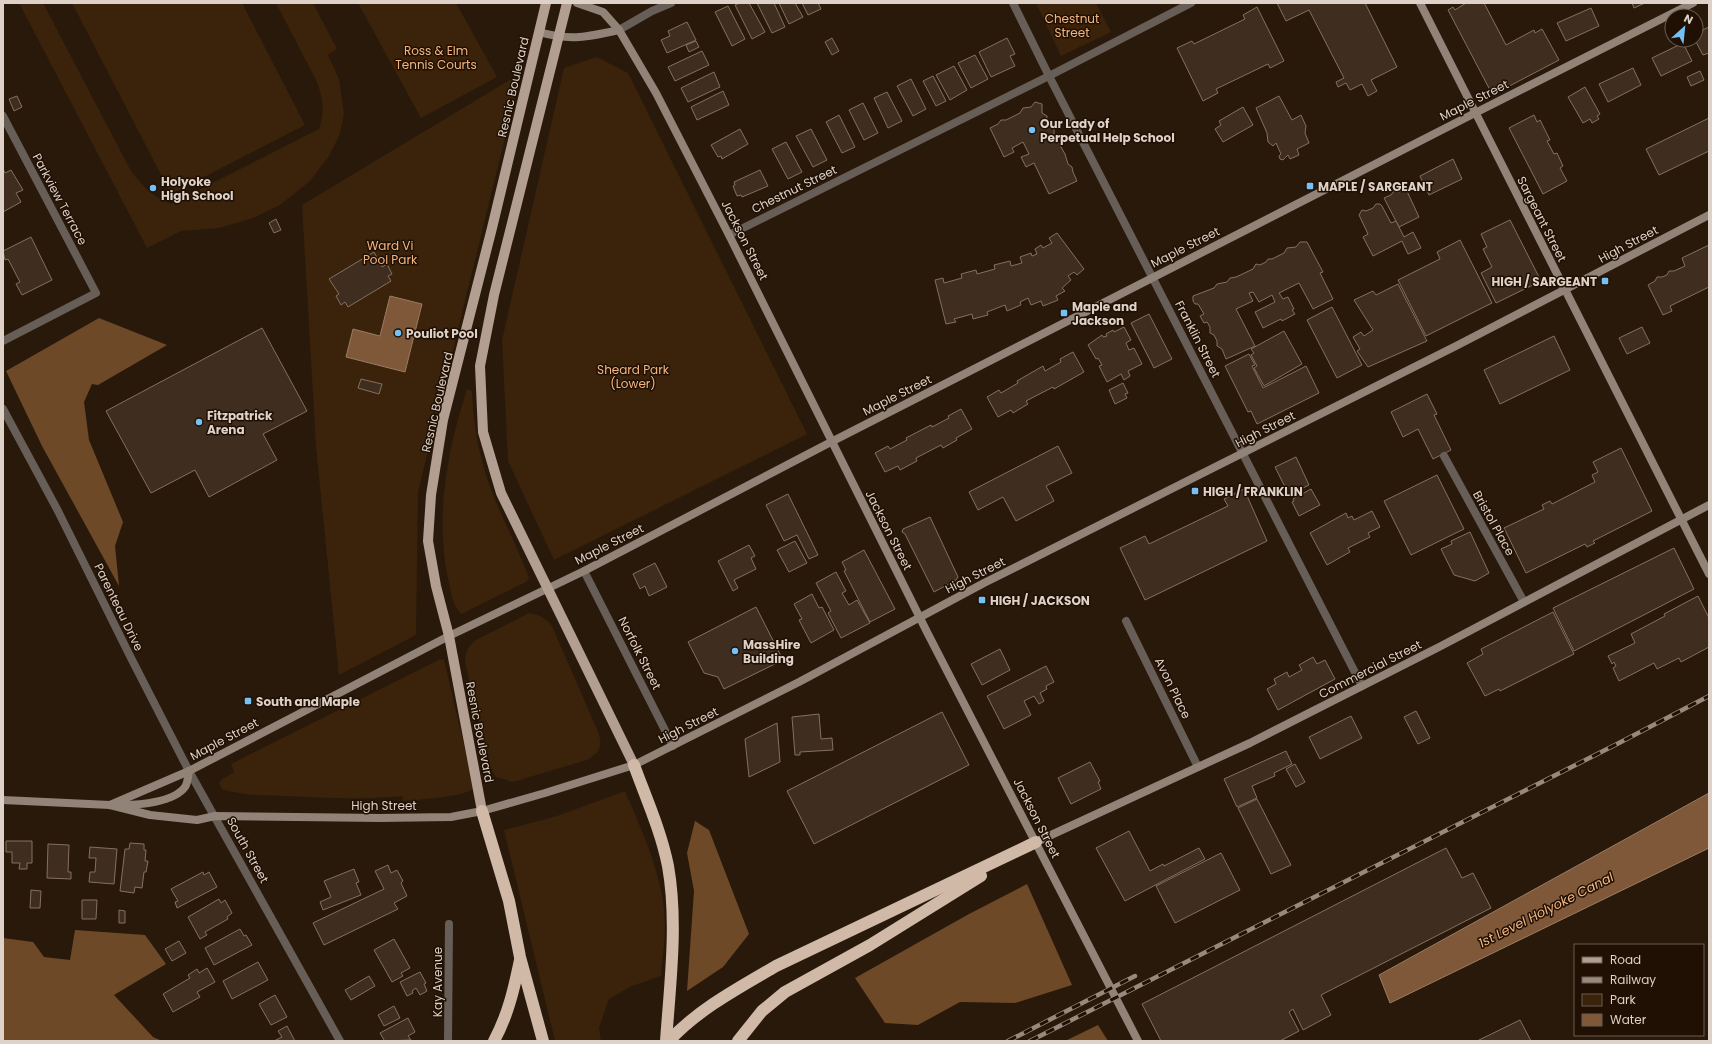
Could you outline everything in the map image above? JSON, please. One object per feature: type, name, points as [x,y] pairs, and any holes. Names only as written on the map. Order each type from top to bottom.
[{"type":"highway","points":[[634,765],[662,839],[668,866],[673,911],[668,1041]]},
{"type":"highway","points":[[482,811],[509,901],[520,957],[543,1041]]},
{"type":"highway","points":[[668,1041],[695,1018],[737,989],[776,966],[1036,842]]},
{"type":"highway","points":[[738,1041],[762,1011],[785,992],[870,945],[1036,842]]},
{"type":"highway","points":[[494,1041],[502,1025],[512,998],[520,957]]},
{"type":"main road","name":"Resnic Boulevard","points":[[482,811],[449,636],[436,586],[428,541],[431,495],[443,420],[492,228],[546,3]]},
{"type":"main road","points":[[567,3],[494,295],[480,366],[483,432],[501,493],[634,765]]},
{"type":"main road","name":"Jackson Street","points":[[578,3],[603,12],[619,30],[656,93],[729,235],[920,618],[1138,1041]]},
{"type":"main road","name":"Sargeant Street","points":[[1420,3],[1709,574]]},
{"type":"main road","name":"Maple Street","points":[[110,805],[189,771],[449,636],[584,571],[831,442],[1153,277],[1693,3]]},
{"type":"main road","points":[[539,32],[559,38],[588,37],[619,30]]},
{"type":"main road","name":"High Street","points":[[215,816],[380,818],[451,817],[482,811],[634,765],[920,618],[984,583],[1242,454],[1709,215]]},
{"type":"main road","name":"Commercial Street","points":[[1036,842],[1250,743],[1709,505]]},
{"type":"main road","points":[[110,805],[145,805],[171,797],[185,786],[189,771]]},
{"type":"main road","name":"South Street","points":[[3,800],[110,805],[150,816],[197,820],[215,816]]},
{"type":"street","points":[[619,30],[652,11],[671,3]]},
{"type":"street","name":"Franklin Street","points":[[1014,3],[1049,76],[1362,686]]},
{"type":"street","name":"Chestnut Street","points":[[729,235],[1049,76],[1191,3]]},
{"type":"street","name":"Parkview Terrace","points":[[3,116],[96,293],[3,341]]},
{"type":"street","name":"Parenteau Drive","points":[[3,409],[58,511],[189,771],[215,816]]},
{"type":"street","name":"Bristol Place","points":[[1444,456],[1524,602]]},
{"type":"street","name":"Norfolk Street","points":[[584,571],[673,746]]},
{"type":"street","name":"Avon Place","points":[[1126,620],[1198,767]]},
{"type":"street","name":"South Street","points":[[215,816],[340,1041]]},
{"type":"street","name":"Kay Avenue","points":[[448,1041],[449,924]]},
{"type":"green space","points":[[19,3],[43,3],[131,171],[149,191],[171,204],[319,129],[323,110],[322,98],[316,80],[276,3],[313,3],[337,49],[328,55],[339,79],[344,115],[339,136],[329,156],[310,181],[280,205],[253,218],[219,228],[181,231],[147,248]]},
{"type":"green space","points":[[72,3],[242,3],[305,125],[171,194]]},
{"type":"green space","name":"Ross & Elm Tennis Courts","points":[[358,3],[456,3],[497,77],[421,118]]},
{"type":"green space","name":"Chestnut Street","points":[[1036,3],[1096,3],[1111,32],[1061,56]]},
{"type":"green space","name":"Sheard Park (Lower)","points":[[597,57],[628,73],[807,434],[554,560],[508,461],[502,340],[564,68]]},
{"type":"green space","name":"Ward Vi Pool Park","points":[[521,73],[418,492],[416,635],[339,675],[316,446],[302,205]]},
{"type":"green space","points":[[467,389],[472,391],[477,437],[487,479],[529,578],[526,582],[461,614],[453,600],[445,559],[443,510],[449,461]]},
{"type":"green space","points":[[529,613],[542,617],[552,626],[600,738],[600,746],[599,750],[587,760],[513,782],[496,777],[490,767],[465,662],[468,650],[476,640]]},
{"type":"green space","points":[[441,659],[444,660],[474,788],[469,791],[440,798],[403,801],[402,796],[358,798],[254,795],[222,789],[219,783],[221,780],[234,772],[231,764]]},
{"type":"green space","points":[[625,791],[652,857],[661,892],[664,909],[665,939],[661,976],[632,986],[609,999],[599,1028],[601,1041],[555,1041],[504,830],[557,816]]},
{"type":"shaded area","points":[[99,318],[167,345],[98,385],[92,384],[84,402],[89,440],[123,522],[115,546],[119,586],[42,446],[6,371]]},
{"type":"shaded area","points":[[695,821],[709,830],[749,934],[723,967],[687,991],[694,891],[687,853]]},
{"type":"shaded area","points":[[1027,884],[1072,985],[1015,1003],[960,1002],[918,1025],[885,1023],[855,978],[969,914]]},
{"type":"shaded area","points":[[75,930],[145,935],[166,964],[114,995],[153,1037],[162,1041],[3,1041],[3,938],[33,942],[44,957],[70,960]]},
{"type":"shaded area","points":[[1098,1025],[1108,1041],[1065,1041]]},
{"type":"water","name":"Pouliot Pool","points":[[390,296],[422,304],[405,372],[346,357],[353,329],[380,336]]},
{"type":"water","name":"1st Level Holyoke Canal","points":[[1709,793],[1709,848],[1390,1003],[1379,975]]},
{"type":"building","points":[[740,3],[749,3],[765,32],[752,39],[735,5]]},
{"type":"building","points":[[757,3],[774,3],[785,27],[772,33]]},
{"type":"building","points":[[779,3],[795,3],[803,17],[789,24]]},
{"type":"building","points":[[802,3],[818,3],[821,9],[808,15]]},
{"type":"building","points":[[1277,3],[1365,3],[1397,67],[1371,80],[1377,91],[1368,96],[1362,84],[1350,90],[1346,83],[1338,87],[1336,82],[1344,78],[1309,10],[1286,21]]},
{"type":"building","points":[[1466,3],[1484,3],[1506,45],[1534,30],[1535,33],[1542,29],[1559,60],[1498,92],[1490,90],[1448,10],[1453,7],[1455,10]]},
{"type":"building","points":[[1632,3],[1645,3],[1634,8]]},
{"type":"building","points":[[728,6],[745,39],[732,46],[715,12]]},
{"type":"building","points":[[1257,7],[1284,61],[1270,68],[1268,64],[1216,89],[1218,93],[1203,101],[1177,48],[1192,41],[1194,44],[1245,19],[1243,15]]},
{"type":"building","points":[[1591,8],[1599,26],[1566,41],[1557,23]]},
{"type":"building","points":[[687,22],[696,40],[667,53],[661,40],[670,36],[668,31]]},
{"type":"building","points":[[1709,27],[1709,53],[1703,55],[1699,48],[1704,48],[1704,29]]},
{"type":"building","points":[[832,38],[839,51],[832,55],[825,42]]},
{"type":"building","points":[[1007,38],[1015,54],[1010,56],[1015,66],[991,77],[979,52]]},
{"type":"building","points":[[696,41],[699,47],[689,52],[686,45]]},
{"type":"building","points":[[1673,48],[1686,48],[1692,61],[1661,76],[1652,58]]},
{"type":"building","points":[[702,51],[709,65],[675,81],[668,67]]},
{"type":"building","points":[[975,55],[988,79],[971,88],[958,63]]},
{"type":"building","points":[[954,66],[967,90],[950,100],[936,75]]},
{"type":"building","points":[[1633,68],[1641,85],[1608,102],[1599,84]]},
{"type":"building","points":[[1700,71],[1704,80],[1691,86],[1687,77]]},
{"type":"building","points":[[714,72],[720,87],[688,102],[681,88]]},
{"type":"building","points":[[933,76],[946,101],[936,106],[923,81]]},
{"type":"building","points":[[911,79],[926,109],[913,116],[897,86]]},
{"type":"building","points":[[1585,87],[1600,114],[1597,116],[1599,119],[1592,123],[1590,119],[1583,123],[1568,97]]},
{"type":"building","points":[[723,91],[729,105],[697,120],[691,107]]},
{"type":"building","points":[[887,92],[902,121],[888,128],[874,98]]},
{"type":"building","points":[[17,96],[22,107],[14,111],[9,99]]},
{"type":"building","points":[[1279,96],[1292,120],[1301,115],[1306,126],[1305,133],[1309,143],[1297,149],[1299,155],[1290,159],[1288,155],[1283,160],[1280,159],[1279,156],[1281,154],[1276,143],[1273,146],[1268,142],[1267,133],[1256,108]]},
{"type":"building","points":[[1035,102],[1042,104],[1042,113],[1047,116],[1047,122],[1054,129],[1054,135],[1065,154],[1068,164],[1072,167],[1077,181],[1049,194],[1034,163],[1026,167],[1021,157],[1029,154],[1023,142],[1012,148],[1014,152],[1004,157],[990,128],[998,124],[1001,120],[1006,120],[1020,113],[1023,108],[1031,107]]},
{"type":"building","points":[[863,103],[878,133],[864,140],[849,110]]},
{"type":"building","points":[[1243,107],[1253,125],[1223,142],[1215,129],[1221,125],[1219,121]]},
{"type":"building","points":[[839,115],[855,147],[842,153],[826,122]]},
{"type":"building","points":[[1534,115],[1537,122],[1540,120],[1550,140],[1547,141],[1554,154],[1557,153],[1563,166],[1560,168],[1567,181],[1543,194],[1509,128]]},
{"type":"building","points":[[1709,118],[1709,151],[1659,175],[1646,149]]},
{"type":"building","points":[[740,129],[748,144],[722,159],[721,156],[718,157],[711,145]]},
{"type":"building","points":[[811,129],[827,160],[813,167],[796,136]]},
{"type":"building","points":[[786,142],[802,172],[788,179],[772,149]]},
{"type":"building","points":[[1453,159],[1462,179],[1429,195],[1420,176]]},
{"type":"building","points":[[3,169],[5,173],[11,170],[23,190],[16,193],[21,202],[3,212]]},
{"type":"building","points":[[760,170],[768,186],[742,197],[741,195],[737,196],[733,186],[735,185],[734,182]]},
{"type":"building","points":[[1406,189],[1419,217],[1399,227],[1384,198],[1391,195],[1394,191],[1399,192]]},
{"type":"building","points":[[1376,204],[1380,204],[1382,206],[1391,223],[1396,221],[1404,237],[1413,232],[1421,248],[1408,254],[1402,241],[1373,256],[1363,237],[1368,234],[1359,215],[1362,210],[1366,211],[1373,208]]},
{"type":"building","points":[[276,219],[281,230],[274,233],[269,223]]},
{"type":"building","points":[[1510,220],[1541,281],[1496,303],[1481,273],[1492,267],[1483,249],[1487,247],[1481,234]]},
{"type":"building","points":[[1057,233],[1084,269],[1077,275],[1074,272],[1068,276],[1071,280],[1062,288],[1065,291],[1056,296],[1058,300],[1043,306],[1041,301],[1031,305],[1028,298],[1020,302],[1021,305],[1007,311],[1005,305],[987,312],[988,315],[973,319],[972,314],[954,319],[956,322],[946,324],[935,280],[943,278],[944,283],[962,278],[961,274],[976,270],[977,274],[995,269],[994,265],[1010,261],[1011,266],[1022,263],[1020,257],[1031,253],[1032,256],[1037,254],[1035,249],[1041,245],[1043,248],[1052,243],[1049,238]]},
{"type":"building","points":[[31,237],[52,280],[22,295],[16,284],[20,282],[8,259],[5,260],[3,251]]},
{"type":"building","points":[[1460,240],[1492,303],[1426,336],[1398,280],[1440,259],[1437,252]]},
{"type":"building","points":[[1300,242],[1307,242],[1323,272],[1320,273],[1333,299],[1313,309],[1299,283],[1279,293],[1283,299],[1288,297],[1294,309],[1292,310],[1295,314],[1282,321],[1281,319],[1263,328],[1255,312],[1275,302],[1272,295],[1259,302],[1253,292],[1249,293],[1253,301],[1236,309],[1255,346],[1226,359],[1222,349],[1217,346],[1217,341],[1214,335],[1210,333],[1210,327],[1207,322],[1204,323],[1200,316],[1204,314],[1198,304],[1195,304],[1193,301],[1193,296],[1214,288],[1217,284],[1227,282],[1230,278],[1236,277],[1253,269],[1256,264],[1260,265],[1268,259],[1272,259],[1284,253],[1287,248],[1296,247]]},
{"type":"building","points":[[1709,245],[1709,287],[1670,306],[1672,311],[1663,315],[1648,285],[1655,281],[1657,277],[1662,277],[1667,275],[1669,271],[1674,271],[1685,266],[1682,258]]},
{"type":"building","points":[[374,252],[382,267],[387,264],[392,274],[388,276],[391,281],[348,307],[345,302],[341,305],[336,296],[339,294],[329,279]]},
{"type":"building","points":[[1398,284],[1427,341],[1368,367],[1357,351],[1360,349],[1353,337],[1361,332],[1364,336],[1373,330],[1354,300],[1373,291],[1376,295]]},
{"type":"building","points":[[1332,307],[1362,365],[1337,378],[1307,320]]},
{"type":"building","points":[[1149,314],[1172,359],[1154,368],[1131,323]]},
{"type":"building","points":[[1124,327],[1131,340],[1126,343],[1129,350],[1134,348],[1142,364],[1128,371],[1130,376],[1124,380],[1121,374],[1107,382],[1099,366],[1102,365],[1098,358],[1096,359],[1088,345],[1102,335],[1103,337],[1107,336],[1106,334],[1113,330],[1114,332]]},
{"type":"building","points":[[1642,327],[1650,343],[1627,354],[1619,338]]},
{"type":"building","name":"Fitzpatrick Arena","points":[[262,328],[307,411],[263,434],[277,460],[209,497],[195,470],[151,493],[106,411]]},
{"type":"building","points":[[1284,331],[1302,364],[1264,386],[1254,368],[1257,366],[1251,355],[1254,353],[1251,349]]},
{"type":"building","points":[[1554,336],[1570,370],[1500,404],[1484,370]]},
{"type":"building","points":[[1073,352],[1084,372],[1054,389],[1053,387],[1026,401],[1028,404],[1013,413],[1011,410],[998,417],[987,397],[999,390],[1001,393],[1018,383],[1017,381],[1043,366],[1045,371],[1061,362],[1060,359]]},
{"type":"building","points":[[1249,354],[1255,365],[1252,366],[1263,388],[1306,366],[1319,393],[1257,424],[1251,411],[1248,412],[1225,366]]},
{"type":"building","points":[[361,379],[382,384],[379,394],[358,388]]},
{"type":"building","points":[[1123,383],[1128,393],[1125,394],[1127,398],[1115,404],[1109,390]]},
{"type":"building","points":[[1427,394],[1437,414],[1434,415],[1451,450],[1433,459],[1418,429],[1403,437],[1391,412]]},
{"type":"building","points":[[961,409],[972,429],[956,438],[957,440],[943,448],[941,445],[916,458],[917,461],[900,470],[898,466],[885,472],[875,453],[888,446],[890,449],[907,440],[906,438],[931,425],[932,427],[949,418],[948,416]]},
{"type":"building","points":[[1058,446],[1072,473],[1046,486],[1054,501],[1016,521],[1003,497],[978,510],[969,492]]},
{"type":"building","points":[[1621,448],[1652,511],[1593,541],[1595,543],[1587,547],[1585,544],[1526,573],[1504,528],[1544,509],[1542,505],[1550,501],[1552,504],[1595,482],[1592,475],[1598,472],[1593,462]]},
{"type":"building","points":[[1296,457],[1309,485],[1289,495],[1275,467]]},
{"type":"building","points":[[1437,475],[1464,529],[1411,555],[1384,501]]},
{"type":"building","points":[[1244,489],[1267,541],[1145,600],[1120,548],[1145,536],[1149,544],[1228,506],[1224,499]]},
{"type":"building","points":[[1311,489],[1320,505],[1299,516],[1292,502],[1294,501],[1293,499]]},
{"type":"building","points":[[788,494],[818,555],[809,559],[797,535],[784,541],[766,505]]},
{"type":"building","points":[[1372,511],[1380,527],[1368,533],[1370,537],[1348,548],[1350,552],[1327,565],[1310,533],[1346,513],[1348,518],[1352,516],[1354,520]]},
{"type":"building","points":[[930,517],[958,577],[956,580],[934,592],[905,534],[902,532],[903,529]]},
{"type":"building","points":[[1470,532],[1489,573],[1475,581],[1454,575],[1441,549],[1452,544],[1451,541]]},
{"type":"building","points":[[795,541],[807,563],[789,572],[777,550]]},
{"type":"building","points":[[749,545],[755,556],[751,558],[756,569],[734,580],[738,588],[733,591],[718,561]]},
{"type":"building","points":[[1674,548],[1694,589],[1574,651],[1553,608]]},
{"type":"building","points":[[864,550],[895,609],[870,622],[844,571],[846,570],[842,562]]},
{"type":"building","points":[[655,563],[667,587],[649,596],[645,586],[640,589],[633,574]]},
{"type":"building","points":[[836,572],[846,591],[842,593],[849,605],[857,600],[870,623],[841,638],[828,613],[831,611],[816,583]]},
{"type":"building","points":[[812,594],[819,608],[822,607],[834,630],[811,643],[799,620],[802,619],[794,604]]},
{"type":"building","points":[[1698,596],[1709,618],[1709,647],[1681,662],[1679,658],[1657,669],[1654,663],[1619,681],[1613,668],[1616,666],[1614,662],[1612,664],[1608,656],[1635,643],[1631,634]]},
{"type":"building","name":"MassHire Building","points":[[756,607],[783,660],[724,689],[718,677],[704,673],[688,642]]},
{"type":"building","points":[[1553,612],[1574,654],[1500,691],[1499,689],[1485,696],[1467,663],[1483,654],[1481,649]]},
{"type":"building","points":[[1000,649],[1010,670],[982,685],[971,664]]},
{"type":"building","points":[[1313,657],[1317,664],[1325,660],[1335,679],[1278,710],[1267,689],[1276,684],[1274,679],[1287,672],[1289,677],[1302,670],[1299,665]]},
{"type":"building","points":[[1046,666],[1054,682],[1046,686],[1047,689],[1040,693],[1044,701],[1039,704],[1034,696],[1024,701],[1031,715],[1004,729],[987,696]]},
{"type":"building","points":[[1416,711],[1430,738],[1418,744],[1404,717]]},
{"type":"building","points":[[942,712],[969,765],[814,844],[787,791]]},
{"type":"building","points":[[819,714],[821,739],[832,738],[833,750],[800,752],[800,755],[795,755],[792,717]]},
{"type":"building","points":[[1351,716],[1362,738],[1320,759],[1309,737]]},
{"type":"building","points":[[777,723],[780,762],[749,777],[745,739]]},
{"type":"building","points":[[1286,751],[1292,764],[1274,773],[1275,776],[1252,786],[1257,798],[1237,807],[1224,779]]},
{"type":"building","points":[[1090,762],[1100,781],[1098,782],[1101,789],[1071,804],[1058,778]]},
{"type":"building","points":[[1295,764],[1305,782],[1296,787],[1286,769]]},
{"type":"building","points":[[1257,799],[1291,865],[1271,874],[1238,808]]},
{"type":"building","points":[[1129,831],[1150,871],[1163,864],[1164,866],[1199,848],[1205,859],[1125,901],[1096,848]]},
{"type":"building","points":[[6,841],[32,841],[32,863],[27,863],[27,869],[19,869],[20,863],[12,863],[12,852],[6,852]]},
{"type":"building","points":[[130,843],[144,844],[144,850],[146,850],[145,861],[148,861],[146,872],[144,872],[142,888],[135,887],[134,893],[120,891],[125,849],[129,849]]},
{"type":"building","points":[[48,844],[69,845],[68,872],[71,872],[71,879],[47,878]]},
{"type":"building","points":[[90,847],[117,849],[114,884],[89,882],[90,872],[95,872],[96,858],[89,858]]},
{"type":"building","points":[[1446,848],[1462,878],[1473,873],[1491,908],[1321,995],[1331,1015],[1303,1030],[1293,1009],[1289,1012],[1299,1031],[1280,1041],[1161,1041],[1142,1004]]},
{"type":"building","points":[[1221,853],[1240,890],[1175,923],[1156,886]]},
{"type":"building","points":[[388,865],[391,873],[397,870],[403,881],[401,883],[407,896],[394,903],[398,909],[324,945],[313,923],[384,889],[375,871]]},
{"type":"building","points":[[354,869],[359,882],[356,883],[361,895],[323,910],[320,902],[331,897],[324,881]]},
{"type":"building","points":[[203,872],[204,875],[209,872],[217,887],[177,908],[175,902],[178,901],[171,889]]},
{"type":"building","points":[[31,890],[41,891],[40,908],[30,908]]},
{"type":"building","points":[[219,899],[221,903],[225,900],[232,913],[227,917],[228,919],[205,932],[207,935],[200,939],[188,917]]},
{"type":"building","points":[[82,900],[97,900],[96,919],[82,919]]},
{"type":"building","points":[[119,910],[125,911],[125,923],[119,923]]},
{"type":"building","points":[[240,929],[252,945],[214,965],[205,948]]},
{"type":"building","points":[[394,939],[410,968],[401,973],[403,976],[392,982],[374,950]]},
{"type":"building","points":[[179,941],[186,953],[172,961],[165,949]]},
{"type":"building","points":[[258,962],[268,980],[232,999],[223,981]]},
{"type":"building","points":[[207,968],[215,982],[197,992],[200,997],[173,1012],[163,994],[190,978],[188,975],[197,969],[199,973]]},
{"type":"building","points":[[420,972],[426,983],[424,984],[427,991],[420,995],[416,988],[412,991],[413,993],[407,996],[400,982]]},
{"type":"building","points":[[369,976],[375,986],[351,1000],[345,990]]},
{"type":"building","points":[[275,995],[287,1017],[271,1025],[259,1004]]},
{"type":"building","points":[[394,1006],[400,1018],[384,1026],[378,1015]]},
{"type":"building","points":[[408,1018],[415,1032],[408,1036],[411,1040],[383,1041],[384,1040],[380,1033]]},
{"type":"building","points":[[1520,1020],[1531,1041],[1477,1041]]},
{"type":"building","points":[[287,1026],[295,1041],[274,1041],[282,1037],[278,1031]]},
{"type":"railway","points":[[1030,1041],[1709,696]]},
{"type":"railway","points":[[1008,1041],[1135,976]]},
{"type":"place","name":"Our Lady of Perpetual Help School","points":[[1032,130]]},
{"type":"place","name":"MAPLE / SARGEANT","points":[[1310,186]]},
{"type":"place","name":"Holyoke High School","points":[[153,188]]},
{"type":"place","name":"HIGH / SARGEANT","points":[[1605,281]]},
{"type":"place","name":"Maple and Jackson","points":[[1064,313]]},
{"type":"place","name":"Pouliot Pool","points":[[398,333]]},
{"type":"place","name":"Fitzpatrick Arena","points":[[199,422]]},
{"type":"place","name":"HIGH / FRANKLIN","points":[[1195,491]]},
{"type":"place","name":"HIGH / JACKSON","points":[[982,600]]},
{"type":"place","name":"MassHire Building","points":[[735,651]]},
{"type":"place","name":"South and Maple","points":[[248,701]]}]
